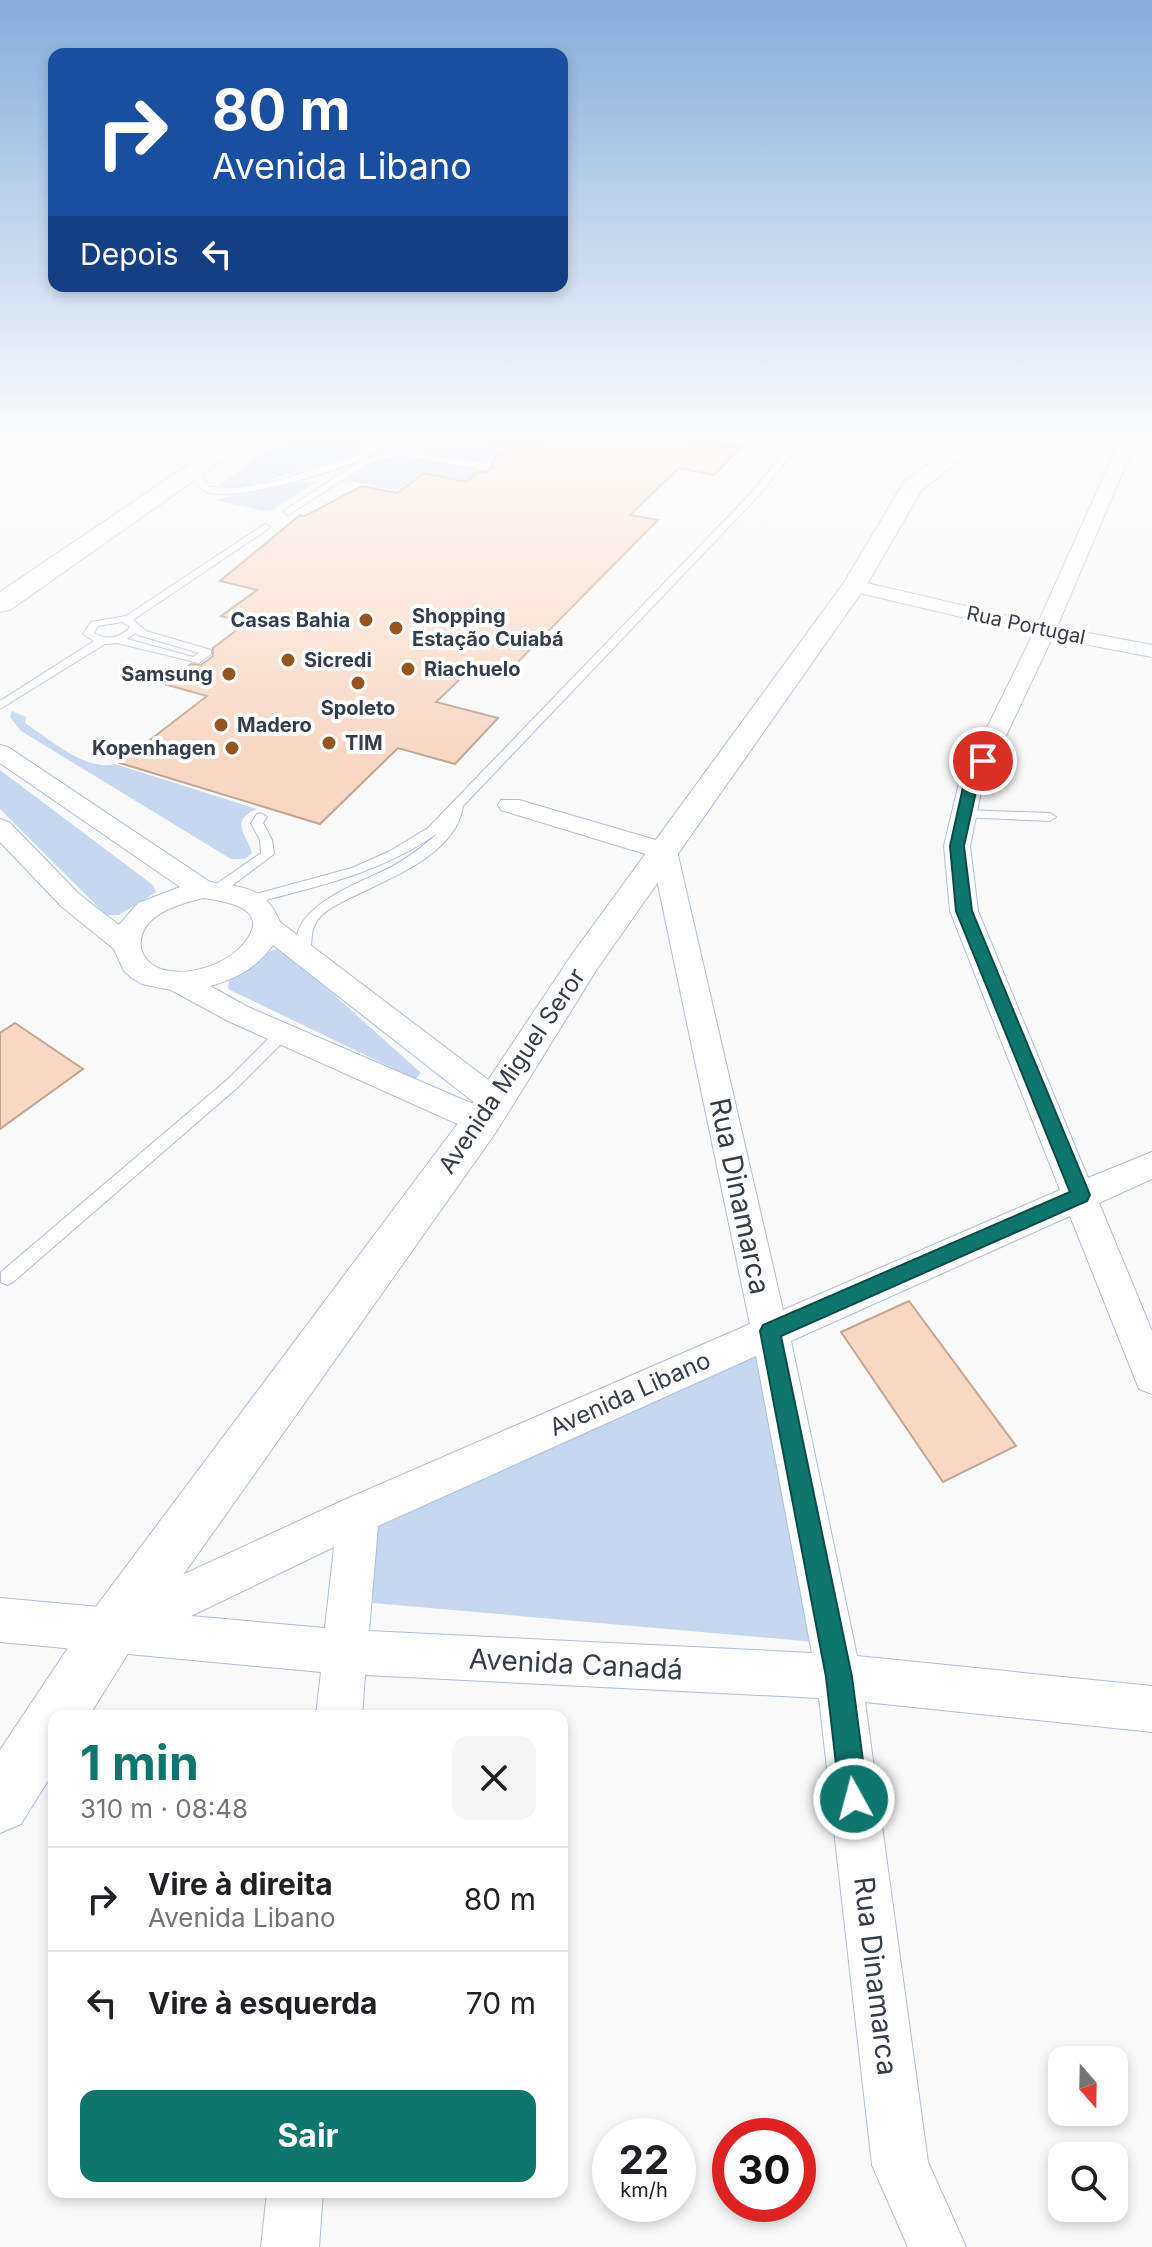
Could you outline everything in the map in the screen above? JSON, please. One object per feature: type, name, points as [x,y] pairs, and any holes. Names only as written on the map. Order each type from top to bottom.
[{"type":"highway","points":[[0,582],[59,543]]},
{"type":"highway","points":[[0,604],[88,543]]},
{"type":"street","name":"Avenida Miguel Seror","points":[[60,1710],[111,1631],[489,1112],[585,961],[854,586],[879,543]]},
{"type":"street","points":[[1083,543],[970,787],[957,846],[964,911],[1152,1377]]},
{"type":"street","name":"Rua Portugal","points":[[854,586],[1045,631],[1152,651]]},
{"type":"street","points":[[0,752],[210,890],[250,900],[265,916],[267,926],[264,939],[256,952],[223,974],[180,982],[158,979],[140,971],[128,959],[125,944],[129,930],[140,916],[175,896],[210,890]]},
{"type":"street","points":[[510,805],[664,851]]},
{"type":"street","points":[[0,827],[70,900],[125,944]]},
{"type":"street","name":"Rua Dinamarca","points":[[664,851],[770,1331],[839,1677],[900,2165],[937,2247]]},
{"type":"street","points":[[267,926],[489,1112]]},
{"type":"street","points":[[180,982],[282,1034],[489,1112]]},
{"type":"street","name":"Avenida Libano","points":[[111,1631],[358,1514],[1152,1165]]},
{"type":"street","points":[[340,1710],[358,1514]]},
{"type":"street","name":"Avenida Canadá","points":[[0,1620],[345,1652],[839,1677],[1152,1709]]},
{"type":"street","name":"Avenida Miguel Seror","points":[[0,1803],[48,1729]]},
{"type":"street","points":[[290,2247],[294,2198]]},
{"type":"lane","points":[[118,640],[131,634],[132,623],[243,543]]},
{"type":"lane","points":[[250,900],[357,871],[395,854],[432,831],[708,543]]},
{"type":"lane","points":[[109,619],[132,623],[142,633],[207,652],[195,661],[118,640],[102,641],[91,637],[91,627],[109,619]]},
{"type":"lane","points":[[0,706],[102,641]]},
{"type":"lane","points":[[304,954],[306,930],[314,916],[327,905],[385,875],[443,838],[452,825],[459,803]]},
{"type":"lane","points":[[964,814],[1050,817]]},
{"type":"lane","points":[[210,890],[268,854],[266,840],[257,823],[261,817]]},
{"type":"lane","points":[[7,1277],[233,1083],[282,1034]]},
{"type":"shaded area","points":[[12,711],[26,717],[25,723],[56,745],[92,763],[115,764],[257,809],[243,818],[241,823],[252,853],[245,859],[231,859],[21,731],[10,717]]},
{"type":"shaded area","points":[[0,770],[153,885],[156,892],[119,915],[106,915],[0,809]]},
{"type":"shaded area","points":[[282,948],[421,1073],[415,1079],[228,989],[229,981],[268,952]]},
{"type":"shaded area","points":[[762,1348],[815,1642],[373,1603],[371,1520]]},
{"type":"building","name":"Shopping Estação Cuiabá","points":[[266,543],[635,543],[509,671],[477,663],[436,702],[498,718],[455,764],[398,748],[320,824],[120,763],[207,696],[164,684],[191,664],[201,665],[213,656],[213,648],[246,623],[221,616],[257,590],[220,581]]},
{"type":"building","points":[[15,1023],[83,1069],[0,1129],[0,1033]]},
{"type":"building","points":[[909,1301],[1016,1446],[943,1482],[841,1332]]},
{"type":"place","name":"Casas Bahia","points":[[366,620]]},
{"type":"place","name":"Shopping Estação Cuiabá","points":[[396,628]]},
{"type":"place","name":"Sicredi","points":[[288,660]]},
{"type":"place","name":"Riachuelo","points":[[408,669]]},
{"type":"place","name":"Samsung","points":[[229,674]]},
{"type":"place","name":"Spoleto","points":[[358,683]]},
{"type":"place","name":"Madero","points":[[221,725]]},
{"type":"place","name":"TIM","points":[[329,743]]},
{"type":"place","name":"Kopenhagen","points":[[232,748]]},
{"type":"route","points":[[854,1799],[839,1677],[770,1331],[1081,1195],[964,911],[957,846],[970,787],[983,761]]}]
